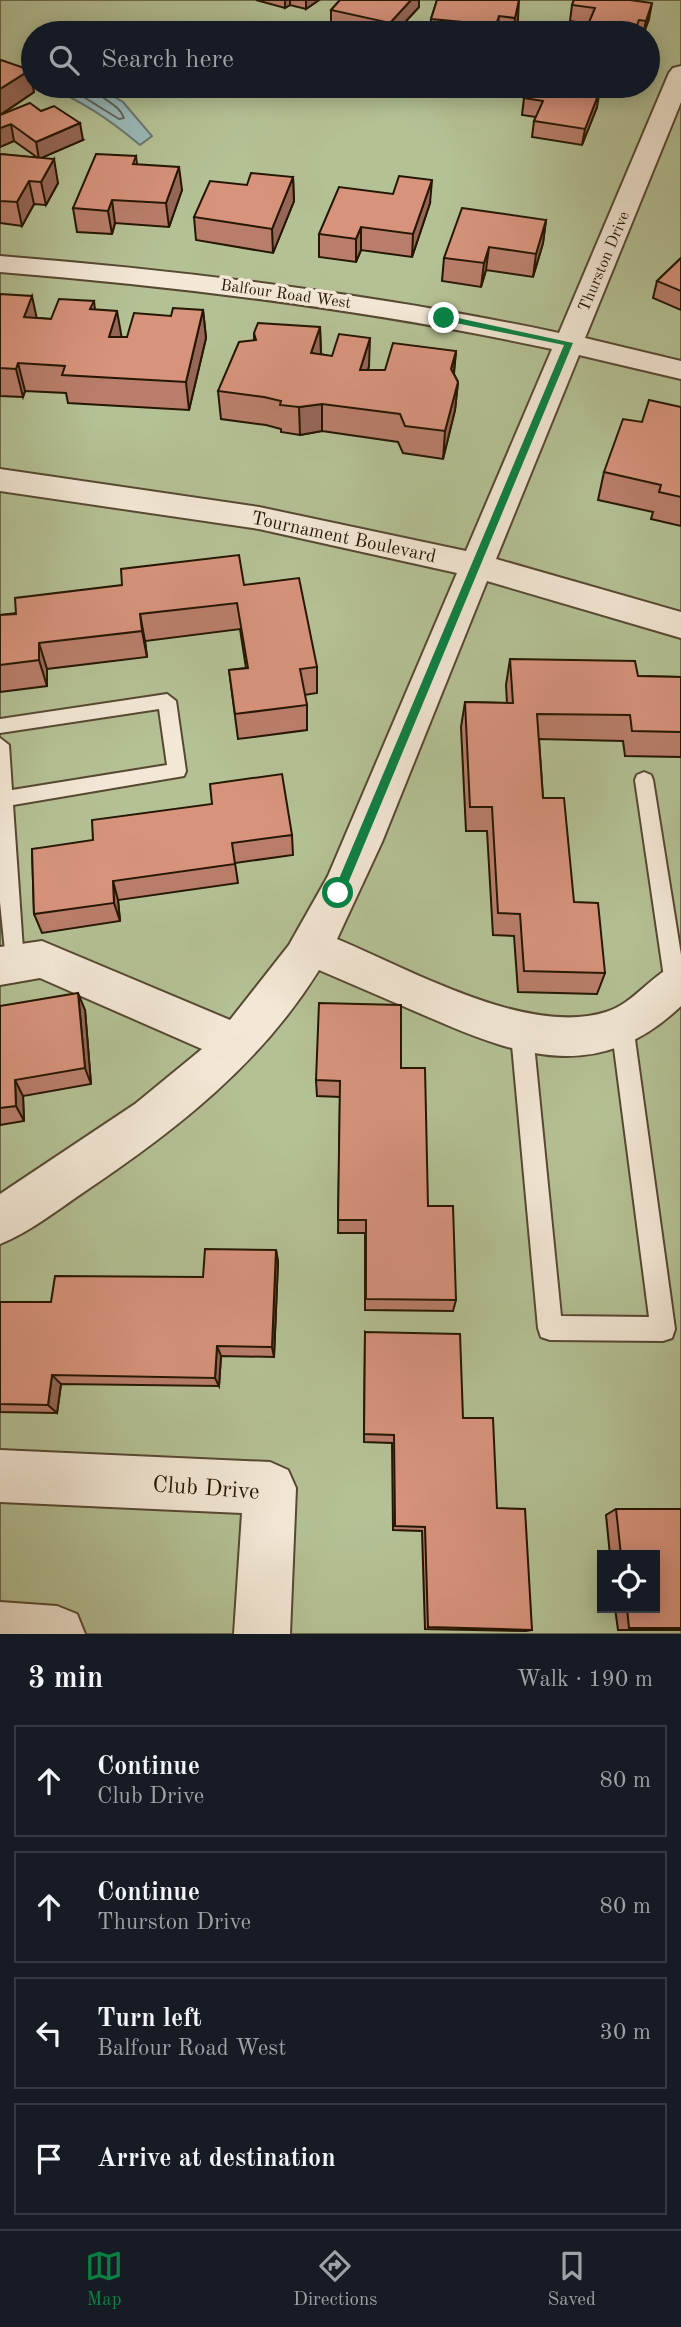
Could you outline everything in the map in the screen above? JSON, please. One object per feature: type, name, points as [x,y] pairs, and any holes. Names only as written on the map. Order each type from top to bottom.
[{"type":"street","name":"Thurston Drive","points":[[477,565],[681,72]]},
{"type":"street","name":"Balfour Road West","points":[[0,264],[201,281],[322,298],[569,343],[681,370]]},
{"type":"street","name":"Tournament Boulevard","points":[[0,480],[214,509],[344,534],[477,565],[681,625]]},
{"type":"street","points":[[0,1221],[151,1121],[238,1044],[281,993],[311,947],[338,893],[477,565]]},
{"type":"street","points":[[311,947],[494,1025],[522,1034],[553,1038],[582,1037],[622,1025],[658,1004],[678,983]]},
{"type":"street","points":[[7,965],[42,959],[238,1044]]},
{"type":"street","name":"Club Drive","points":[[0,1476],[270,1488],[262,1634]]},
{"type":"street","points":[[0,1630],[57,1634]]},
{"type":"lane","points":[[0,726],[167,701],[177,771],[4,799]]},
{"type":"lane","points":[[0,745],[4,799],[7,965]]},
{"type":"lane","points":[[644,780],[678,983]]},
{"type":"lane","points":[[522,1034],[550,1328],[663,1329],[622,1025]]},
{"type":"green space","points":[[0,0],[681,0],[681,1634],[0,1634]]},
{"type":"water","points":[[71,98],[116,98],[123,102],[152,136],[140,145],[95,111]]},
{"type":"building","points":[[340,0],[411,0],[392,21],[331,10]]},
{"type":"building","points":[[437,0],[519,0],[515,18],[499,16],[497,21],[431,19]]},
{"type":"building","points":[[574,0],[630,0],[652,3],[646,21],[590,21],[595,8],[572,5]]},
{"type":"building","points":[[0,61],[21,67],[21,76],[0,89]]},
{"type":"building","points":[[524,98],[597,98],[585,129],[534,121],[543,101]]},
{"type":"building","points":[[30,103],[41,111],[54,106],[80,123],[36,142],[11,124],[0,128],[0,115]]},
{"type":"building","points":[[0,154],[54,159],[41,182],[29,181],[17,202],[0,201]]},
{"type":"building","points":[[96,154],[136,156],[133,164],[179,167],[166,203],[112,200],[108,211],[73,208]]},
{"type":"building","points":[[251,173],[293,177],[272,229],[194,217],[210,181],[247,185]]},
{"type":"building","points":[[399,176],[432,180],[413,234],[361,227],[356,239],[319,234],[339,187],[393,194]]},
{"type":"building","points":[[462,208],[546,220],[536,254],[489,247],[484,263],[444,258]]},
{"type":"building","points":[[681,258],[681,291],[657,281]]},
{"type":"building","points":[[0,294],[32,296],[24,317],[51,319],[59,299],[94,301],[90,309],[117,311],[109,337],[127,337],[134,313],[171,316],[173,308],[203,310],[186,382],[62,375],[65,366],[18,363],[16,369],[0,368]]},
{"type":"building","points":[[258,323],[320,327],[311,353],[332,356],[339,334],[370,338],[360,370],[385,370],[393,343],[456,351],[451,369],[458,382],[445,431],[405,426],[400,414],[322,404],[299,407],[280,405],[281,401],[264,397],[218,391],[239,342],[256,340],[254,333]]},
{"type":"building","points":[[649,400],[681,407],[681,497],[659,492],[661,485],[604,472],[623,419],[642,422]]},
{"type":"building","points":[[239,555],[244,585],[299,578],[317,667],[300,669],[307,705],[235,714],[229,670],[248,668],[237,603],[140,614],[142,631],[39,643],[39,660],[0,665],[0,615],[16,614],[15,598],[122,585],[121,569]]},
{"type":"building","points":[[510,659],[635,661],[638,676],[681,677],[681,732],[632,731],[630,715],[537,714],[543,798],[564,798],[574,902],[598,903],[605,973],[524,971],[520,914],[498,913],[492,807],[470,807],[465,702],[513,703]]},
{"type":"building","points":[[282,774],[292,835],[232,843],[235,864],[113,881],[114,903],[34,914],[32,849],[93,840],[92,820],[212,804],[210,784]]},
{"type":"building","points":[[78,993],[85,1068],[15,1080],[16,1106],[0,1108],[0,1006]]},
{"type":"building","points":[[319,1003],[401,1005],[401,1068],[425,1068],[428,1206],[453,1206],[456,1300],[366,1299],[366,1220],[338,1220],[340,1081],[316,1080]]},
{"type":"building","points":[[205,1249],[276,1250],[272,1347],[217,1346],[215,1378],[52,1375],[48,1405],[0,1404],[0,1302],[51,1302],[55,1276],[203,1277]]},
{"type":"building","points":[[365,1332],[460,1334],[463,1418],[493,1418],[497,1508],[525,1509],[532,1630],[428,1627],[425,1527],[395,1526],[394,1435],[364,1434]]},
{"type":"building","points":[[616,1509],[681,1509],[681,1628],[629,1628],[628,1613],[660,1613],[660,1550],[620,1550]]},
{"type":"route","points":[[338,893],[569,343],[444,318]]}]
